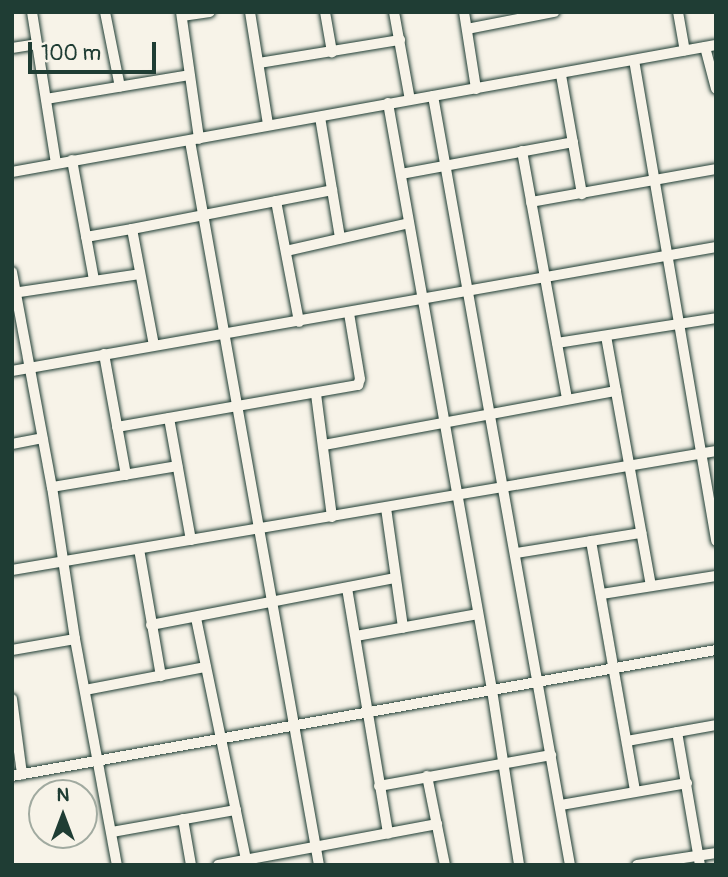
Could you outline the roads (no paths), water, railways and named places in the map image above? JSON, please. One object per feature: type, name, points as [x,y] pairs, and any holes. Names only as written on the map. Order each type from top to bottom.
[{"type":"street","points":[[32,12],[56,163]]},
{"type":"street","points":[[105,12],[120,87]]},
{"type":"street","points":[[210,12],[182,14],[195,140],[205,214],[319,865]]},
{"type":"street","points":[[250,12],[268,125]]},
{"type":"street","points":[[325,12],[332,52]]},
{"type":"street","points":[[394,12],[410,100]]},
{"type":"street","points":[[464,12],[477,89]]},
{"type":"street","points":[[467,29],[554,12]]},
{"type":"street","points":[[678,12],[685,50]]},
{"type":"street","points":[[259,63],[400,40]]},
{"type":"street","points":[[12,48],[37,44]]},
{"type":"street","points":[[12,172],[711,46],[716,89]]},
{"type":"street","points":[[634,60],[653,181],[669,256],[699,454],[716,541]]},
{"type":"street","points":[[46,99],[189,75]]},
{"type":"street","points":[[561,75],[582,194]]},
{"type":"street","points":[[433,96],[505,488],[570,865]]},
{"type":"street","points":[[388,103],[492,690],[519,865]]},
{"type":"street","points":[[320,117],[340,238]]},
{"type":"street","points":[[401,174],[573,142]]},
{"type":"street","points":[[522,151],[567,398]]},
{"type":"street","points":[[72,160],[94,280]]},
{"type":"street","points":[[531,202],[716,169]]},
{"type":"street","points":[[86,237],[332,190]]},
{"type":"street","points":[[276,201],[299,322]]},
{"type":"street","points":[[286,251],[410,223]]},
{"type":"street","points":[[132,229],[154,345]]},
{"type":"street","points":[[12,371],[716,247]]},
{"type":"street","points":[[12,272],[117,865]]},
{"type":"street","points":[[14,293],[140,274]]},
{"type":"street","points":[[117,427],[316,394],[360,383],[349,313]]},
{"type":"street","points":[[557,343],[716,318]]},
{"type":"street","points":[[606,336],[651,586]]},
{"type":"street","points":[[104,354],[126,475]]},
{"type":"street","points":[[324,445],[615,391]]},
{"type":"street","points":[[316,394],[332,517]]},
{"type":"street","points":[[169,418],[191,540]]},
{"type":"street","points":[[12,444],[42,438]]},
{"type":"street","points":[[12,570],[716,451]]},
{"type":"street","points":[[52,487],[177,466]]},
{"type":"street","points":[[386,508],[403,628]]},
{"type":"street","points":[[516,553],[641,533]]},
{"type":"street","points":[[591,541],[635,790]]},
{"type":"street","points":[[139,549],[161,676]]},
{"type":"street","points":[[602,594],[716,576]]},
{"type":"street","points":[[151,625],[396,578]]},
{"type":"street","points":[[347,588],[388,834]]},
{"type":"street","points":[[356,636],[478,614]]},
{"type":"street","points":[[196,618],[246,860]]},
{"type":"street","points":[[12,650],[75,639]]},
{"type":"street","points":[[12,699],[17,775],[98,758],[716,650]]},
{"type":"street","points":[[85,690],[206,667]]},
{"type":"street","points":[[627,741],[716,725]]},
{"type":"street","points":[[677,732],[699,860]]},
{"type":"street","points":[[379,786],[551,755]]},
{"type":"street","points":[[427,776],[445,865]]},
{"type":"street","points":[[561,805],[687,783]]},
{"type":"street","points":[[112,832],[236,810]]},
{"type":"street","points":[[183,819],[191,865]]},
{"type":"street","points":[[218,865],[438,824]]},
{"type":"street","points":[[638,865],[699,860],[716,853]]}]
